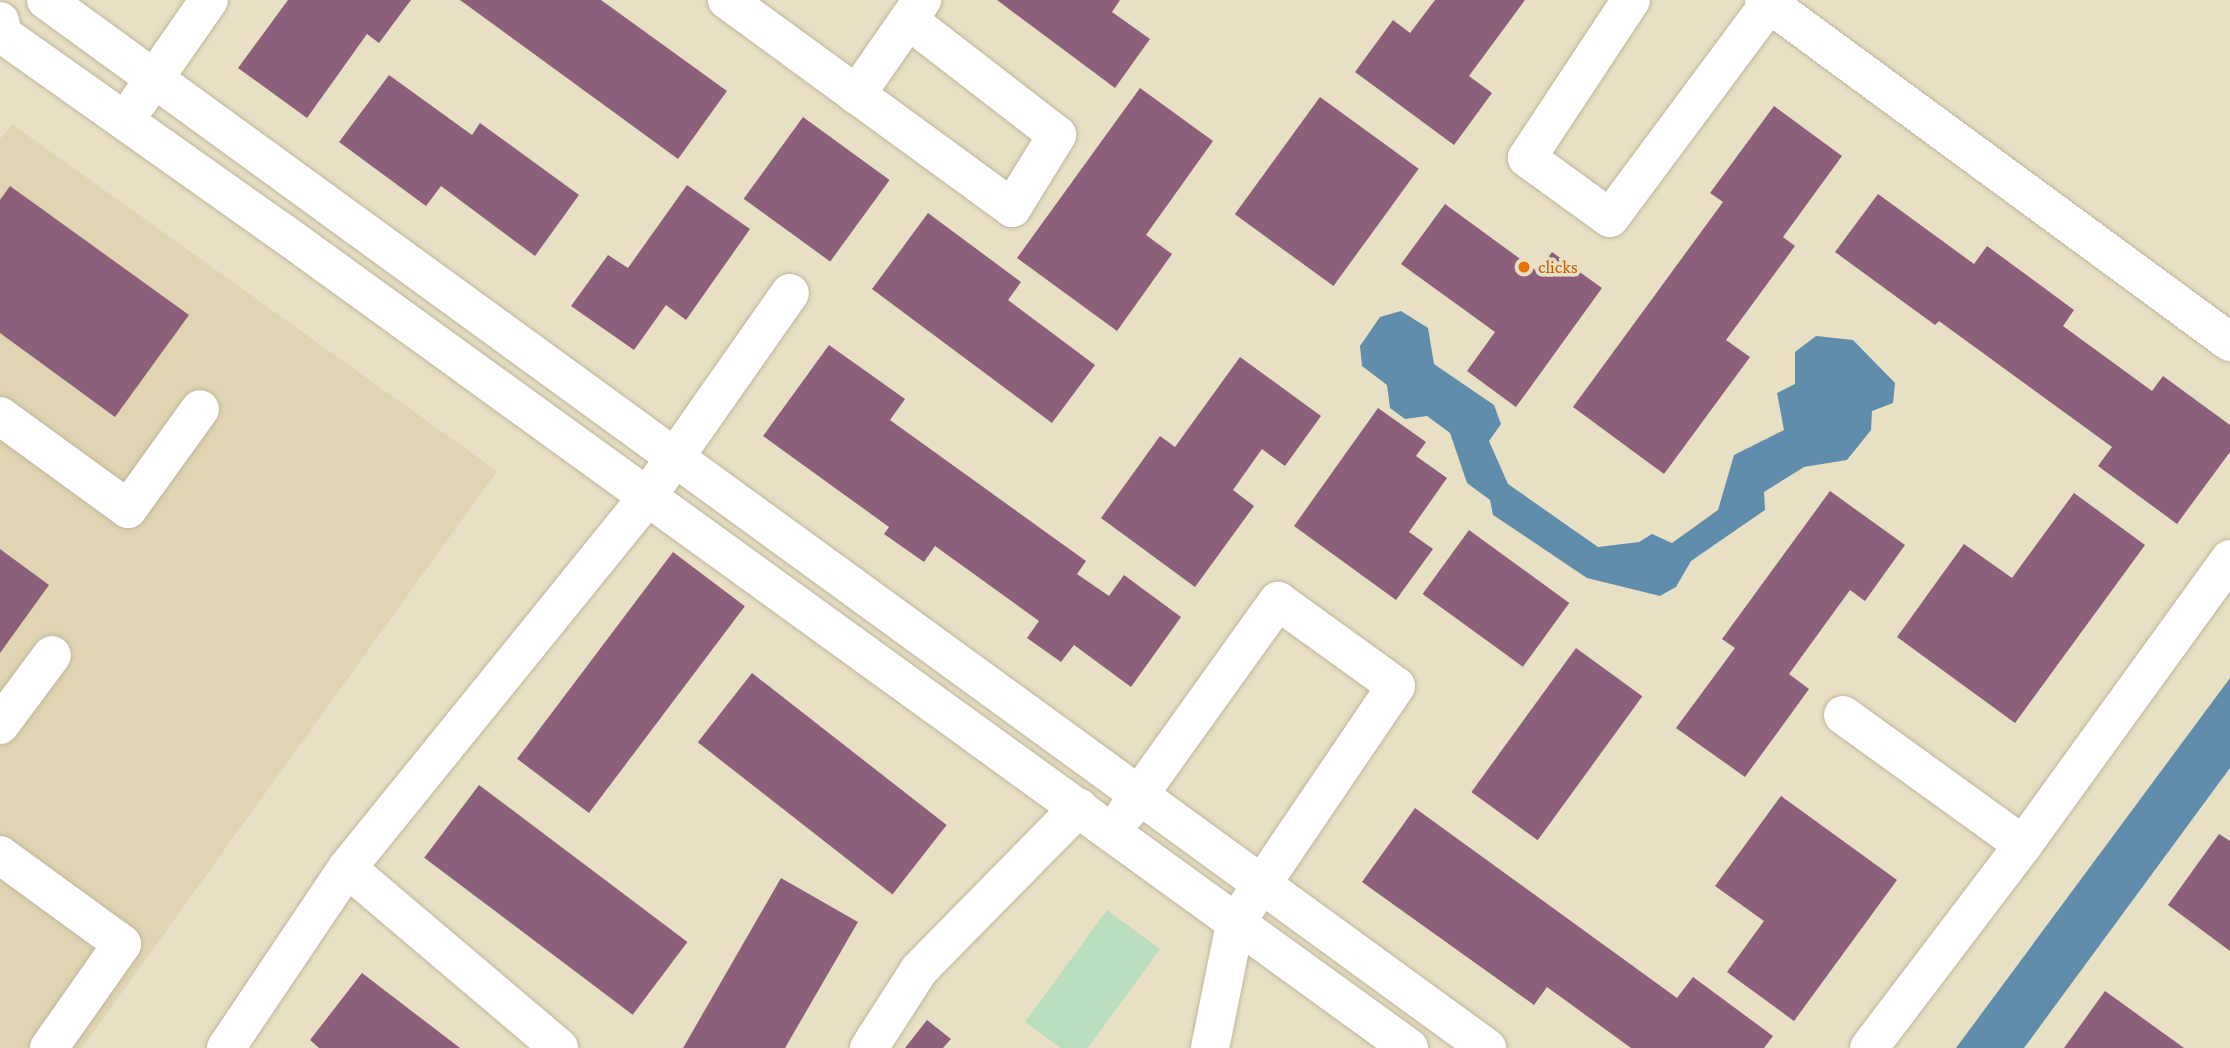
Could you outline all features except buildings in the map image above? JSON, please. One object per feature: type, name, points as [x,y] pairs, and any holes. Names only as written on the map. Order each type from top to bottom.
[{"type":"lane","points":[[46,0],[244,147],[1140,793],[1487,1048]]},
{"type":"lane","points":[[125,121],[209,0]]},
{"type":"lane","points":[[727,0],[856,95],[1012,208],[1057,135],[915,10],[856,95]]},
{"type":"lane","points":[[1631,0],[1527,158],[1610,218],[1767,2],[2230,342]]},
{"type":"lane","points":[[0,21],[2,34],[1113,831],[1409,1048]]},
{"type":"lane","points":[[217,186],[244,147]]},
{"type":"lane","points":[[226,1048],[347,868],[647,497],[790,293]]},
{"type":"lane","points":[[0,416],[128,509],[200,409]]},
{"type":"lane","points":[[1868,1048],[2024,845],[2230,559]]},
{"type":"lane","points":[[1113,831],[1278,601],[1396,686],[1235,923],[1210,1048]]},
{"type":"lane","points":[[0,725],[52,655]]},
{"type":"lane","points":[[1843,715],[2024,845]]},
{"type":"lane","points":[[869,1048],[919,970],[1079,807]]},
{"type":"lane","points":[[0,855],[122,944],[49,1048]]},
{"type":"lane","points":[[347,868],[559,1048]]},
{"type":"shaded area","points":[[12,124],[497,471],[82,1048],[0,1048],[0,139]]},
{"type":"green space","points":[[1107,910],[1160,949],[1088,1048],[1061,1048],[1025,1022]]},
{"type":"water","points":[[1401,311],[1428,328],[1434,364],[1494,405],[1501,424],[1489,441],[1508,484],[1598,547],[1639,542],[1652,534],[1672,543],[1718,510],[1734,455],[1784,430],[1777,393],[1795,384],[1795,352],[1816,336],[1853,340],[1895,383],[1893,403],[1872,411],[1871,430],[1847,460],[1804,467],[1764,492],[1765,510],[1691,561],[1676,587],[1660,596],[1587,578],[1493,515],[1490,500],[1467,483],[1450,433],[1427,416],[1405,419],[1390,408],[1387,385],[1362,366],[1360,346],[1380,317]]},
{"type":"water","points":[[2230,678],[2230,768],[2024,1048],[1956,1048]]},
{"type":"place","name":"clicks","points":[[1524,267]]}]
